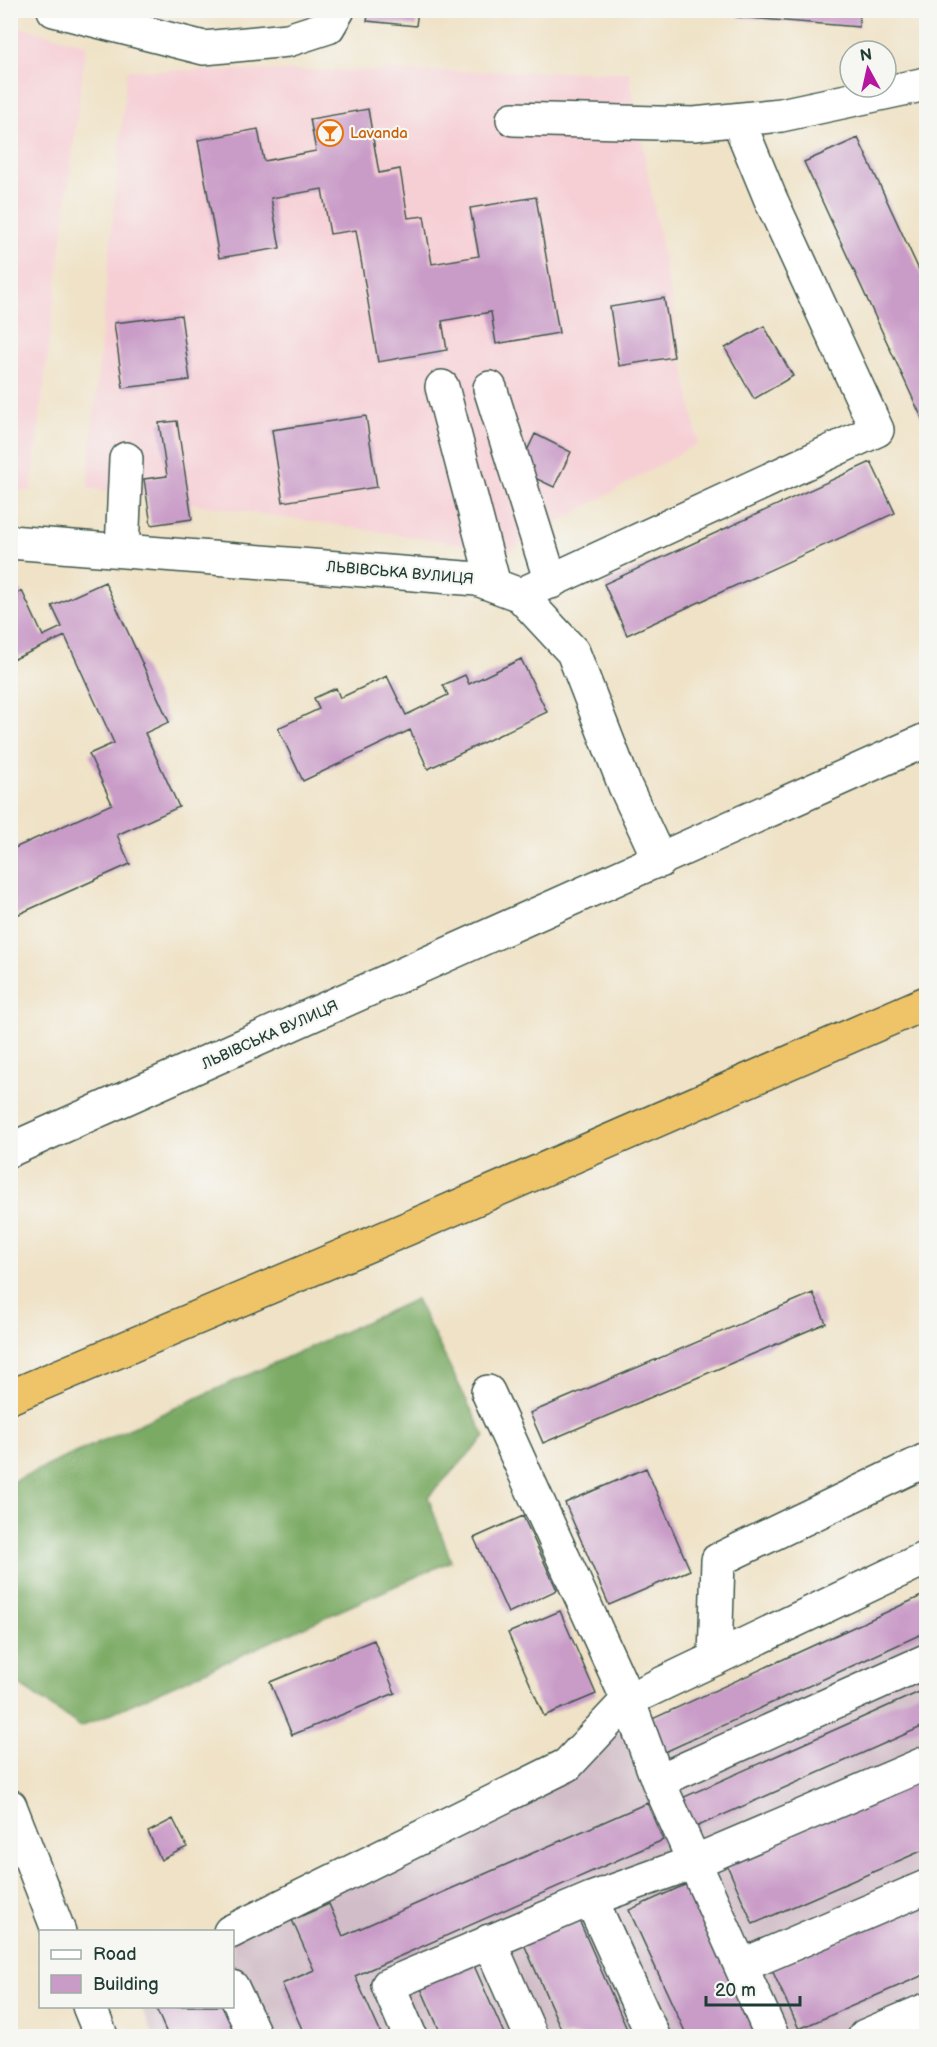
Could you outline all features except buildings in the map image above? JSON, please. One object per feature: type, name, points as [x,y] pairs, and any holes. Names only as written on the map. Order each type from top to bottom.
[{"type":"highway","points":[[10,1397],[418,1224],[927,1002]]},
{"type":"street","points":[[54,10],[204,48],[288,40],[328,27],[338,10]]},
{"type":"street","points":[[513,119],[694,124],[781,115],[927,84]]},
{"type":"street","points":[[507,590],[551,582],[877,430],[771,200],[738,120]]},
{"type":"street","points":[[442,387],[507,590],[573,652],[625,786],[660,861]]},
{"type":"street","points":[[490,388],[551,582]]},
{"type":"street","points":[[122,550],[126,459]]},
{"type":"street","name":"ЛЬВІВСЬКА ВУЛИЦЯ","points":[[10,542],[477,579],[507,590]]},
{"type":"street","name":"ЛЬВІВСЬКА ВУЛИЦЯ","points":[[10,1150],[927,740]]},
{"type":"street","points":[[488,1392],[628,1700],[658,1781],[772,2037]]},
{"type":"street","points":[[715,1659],[718,1560],[927,1460]]},
{"type":"street","points":[[234,1930],[567,1765],[628,1700],[927,1558]]},
{"type":"street","points":[[658,1781],[927,1661]]},
{"type":"street","points":[[410,2037],[388,1985],[591,1899],[694,1862],[927,1763]]},
{"type":"street","points":[[10,1806],[58,1930]]},
{"type":"street","points":[[741,1966],[927,1887]]},
{"type":"street","points":[[591,1899],[653,2037]]},
{"type":"street","points":[[489,1941],[531,2037]]},
{"type":"street","points":[[234,1991],[255,2037]]},
{"type":"street","points":[[89,2008],[101,2037]]},
{"type":"street","points":[[865,2037],[927,2010]]},
{"type":"shaded area","points":[[11,24],[86,45],[31,491],[10,490]]},
{"type":"shaded area","points":[[127,70],[629,72],[698,443],[508,551],[87,488]]},
{"type":"shaded area","points":[[926,1591],[926,2036],[154,2036],[141,2008],[234,2008],[234,1937],[614,1735]]},
{"type":"green space","points":[[416,1299],[485,1437],[428,1497],[451,1561],[81,1727],[11,1679],[11,1482]]},
{"type":"place","name":"Lavanda","points":[[330,133]]}]
